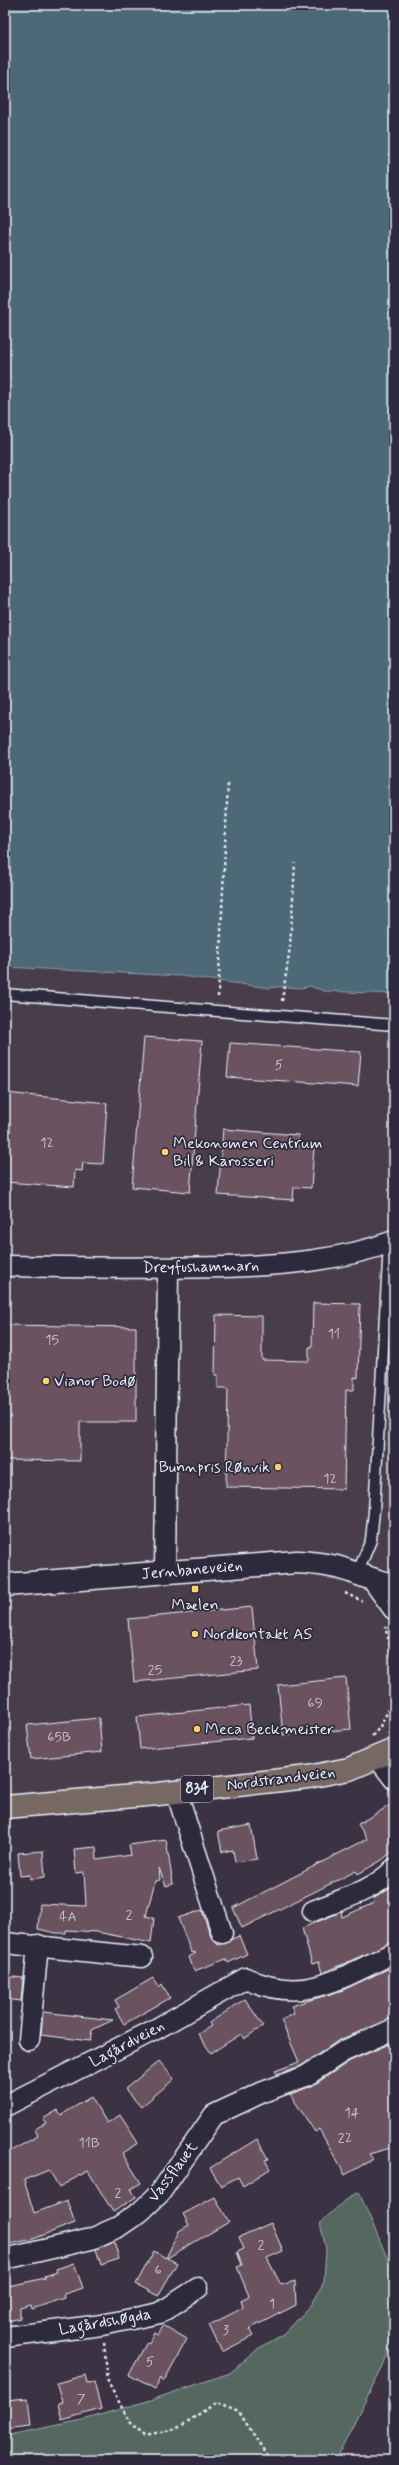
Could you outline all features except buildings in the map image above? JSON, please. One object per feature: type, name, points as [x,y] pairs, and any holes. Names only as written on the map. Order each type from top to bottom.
[{"type":"main road","name":"Nordstrandveien","points":[[5,1807],[176,1791],[330,1774],[348,1770],[386,1748]]},
{"type":"street","name":"Dreyfushammarn","points":[[5,1266],[168,1269],[283,1264],[334,1256],[391,1242]]},
{"type":"street","points":[[165,1573],[168,1269]]},
{"type":"street","name":"Jernbaneveien","points":[[5,1584],[297,1562],[330,1565],[376,1580]]},
{"type":"street","points":[[376,1580],[388,1618]]},
{"type":"street","points":[[386,1748],[394,1779]]},
{"type":"street","points":[[176,1791],[222,1933]]},
{"type":"street","points":[[313,1911],[360,1892],[393,1872]]},
{"type":"street","points":[[5,1943],[38,1945],[142,1957]]},
{"type":"street","points":[[29,2040],[38,1945]]},
{"type":"street","name":"Lagårdveien","points":[[5,2106],[156,2029],[246,1978],[271,1989],[283,1991],[307,1990],[394,1953]]},
{"type":"street","name":"Vassflauet","points":[[5,2259],[91,2239],[129,2220],[151,2204],[160,2193],[214,2115],[263,2092],[306,2076],[344,2050],[394,2029]]},
{"type":"street","name":"Lagårdshøgda","points":[[5,2337],[102,2325],[160,2313],[198,2288]]},
{"type":"lane","points":[[5,994],[394,1025]]},
{"type":"lane","points":[[376,1580],[371,1540],[391,1266],[391,1242]]},
{"type":"path","points":[[219,989],[228,782]]},
{"type":"path","points":[[283,995],[290,947],[295,863]]},
{"type":"path","points":[[344,1592],[367,1605]]},
{"type":"path","points":[[386,1748],[385,1719],[392,1699],[390,1645],[385,1628],[388,1618]]},
{"type":"path","points":[[385,1628],[388,1618]]},
{"type":"path","points":[[102,2325],[108,2381],[130,2423],[145,2435],[176,2429],[216,2403],[238,2412],[270,2460]]},
{"type":"shaded area","points":[[5,967],[181,976],[270,988],[279,985],[305,989],[310,986],[324,991],[394,994],[394,1770],[5,1807]]},
{"type":"green space","points":[[359,2192],[393,2275],[395,2299],[393,2329],[382,2370],[376,2379],[336,2460],[5,2460],[5,2436],[83,2420],[151,2400],[230,2373],[259,2348],[284,2334],[312,2304],[324,2281],[326,2249],[320,2223],[343,2202]]},
{"type":"water","points":[[5,5],[394,5],[394,994],[324,991],[310,986],[302,988],[270,988],[181,976],[5,967]]},
{"type":"place","name":"Mekonomen Centrum Bil & Karosseri","points":[[165,1152]]},
{"type":"place","name":"Vianor Bodø","points":[[46,1381]]},
{"type":"place","name":"Bunnpris Rønvik","points":[[278,1467]]},
{"type":"place","name":"Mælen","points":[[195,1589]]},
{"type":"place","name":"Nordkontakt AS","points":[[195,1634]]},
{"type":"place","name":"Meca Beckmeister","points":[[197,1729]]}]
